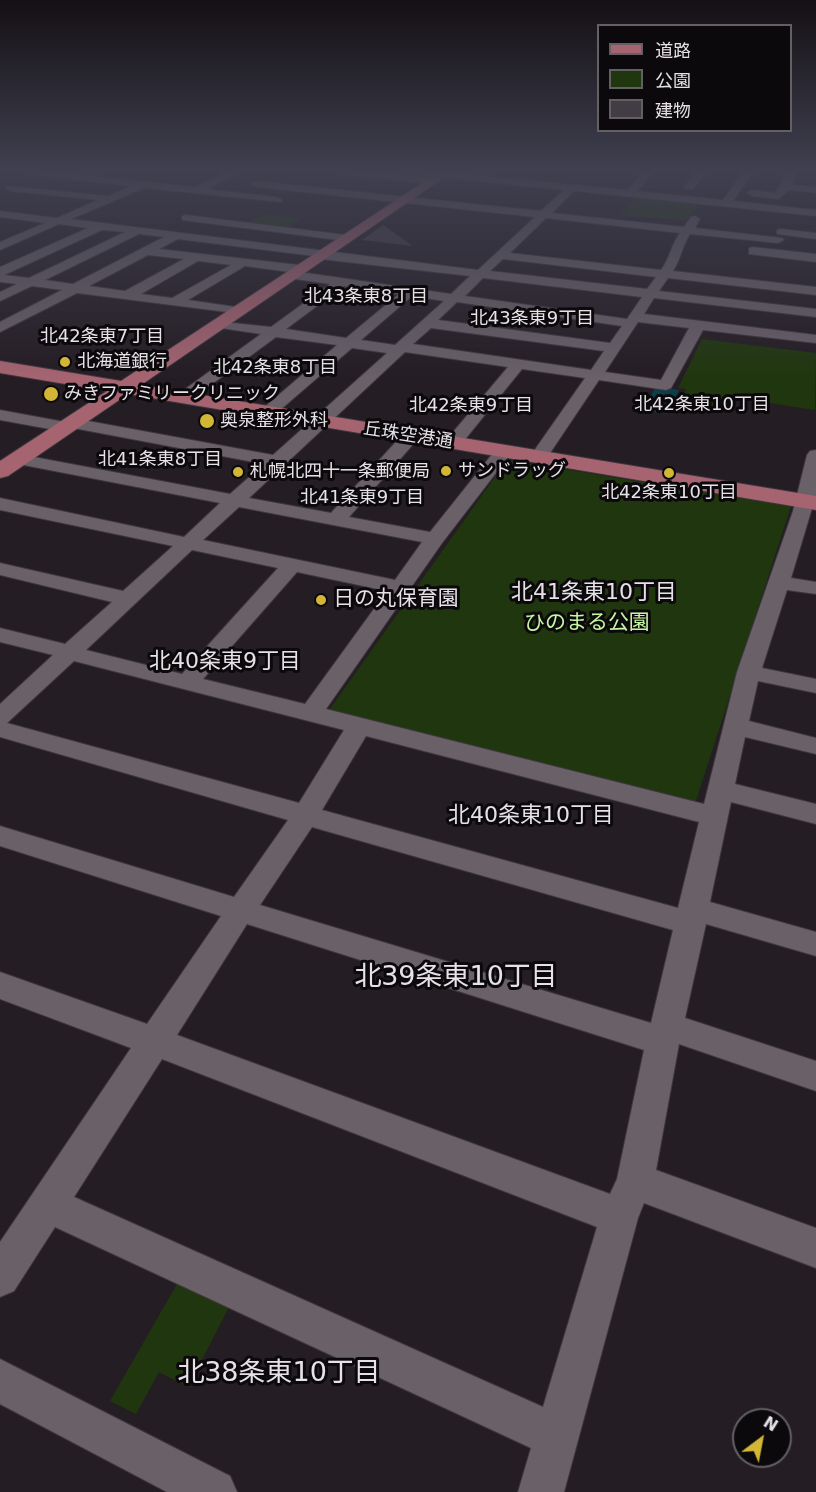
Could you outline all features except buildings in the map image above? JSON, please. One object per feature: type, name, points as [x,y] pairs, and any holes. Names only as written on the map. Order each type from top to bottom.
[{"type":"main road","points":[[7,464],[219,324],[322,254],[335,242]]},
{"type":"main road","name":"丘珠空港通","points":[[0,367],[811,502]]},
{"type":"street","points":[[0,273],[68,242]]},
{"type":"street","points":[[0,297],[115,242]]},
{"type":"street","points":[[0,328],[165,242]]},
{"type":"street","points":[[228,242],[816,313]]},
{"type":"street","points":[[0,717],[186,544],[322,422],[399,348],[455,299],[513,242]]},
{"type":"street","points":[[538,458],[664,274],[673,260],[679,242]]},
{"type":"street","points":[[757,285],[777,242]]},
{"type":"street","points":[[737,249],[768,261],[816,258]]},
{"type":"street","points":[[147,251],[242,263],[340,283],[455,299],[816,339]]},
{"type":"street","points":[[500,255],[816,291]]},
{"type":"street","points":[[127,296],[196,257]]},
{"type":"street","points":[[175,302],[242,263]]},
{"type":"street","points":[[0,278],[238,311]]},
{"type":"street","points":[[183,398],[340,283]]},
{"type":"street","points":[[267,413],[409,292]]},
{"type":"street","points":[[427,323],[612,348]]},
{"type":"street","points":[[219,324],[666,385],[698,325]]},
{"type":"street","points":[[452,444],[518,364]]},
{"type":"street","points":[[0,415],[277,462]]},
{"type":"street","points":[[336,520],[410,437]]},
{"type":"street","points":[[310,714],[435,539],[503,452]]},
{"type":"street","points":[[541,1492],[620,1217],[635,1181],[665,1034],[735,726],[749,672],[811,502],[816,455]]},
{"type":"street","points":[[7,464],[234,501],[435,539]]},
{"type":"street","points":[[0,504],[401,588]]},
{"type":"street","points":[[187,683],[291,566]]},
{"type":"street","points":[[0,569],[128,599]]},
{"type":"street","points":[[780,582],[816,588]]},
{"type":"street","points":[[0,635],[359,726],[718,803],[816,814]]},
{"type":"street","points":[[749,672],[816,686]]},
{"type":"street","points":[[0,1277],[305,816],[359,726]]},
{"type":"street","points":[[735,726],[816,746]]},
{"type":"street","points":[[0,729],[305,816],[693,916],[816,945]]},
{"type":"street","points":[[0,836],[240,911],[816,1076]]},
{"type":"street","points":[[0,986],[156,1042],[620,1217]]},
{"type":"street","points":[[635,1181],[816,1248]]},
{"type":"street","points":[[48,1204],[556,1436]]},
{"type":"street","points":[[0,1382],[214,1492]]},
{"type":"green space","points":[[702,339],[816,353],[815,410],[736,398],[731,410],[680,403],[686,389],[678,388]]},
{"type":"green space","name":"ひのまる公園","points":[[507,460],[791,506],[695,804],[327,713]]},
{"type":"green space","points":[[177,1284],[229,1307],[188,1387],[159,1372],[136,1414],[110,1401]]},
{"type":"water","points":[[656,386],[679,390],[667,414],[643,410]]},
{"type":"place","name":"北海道銀行","points":[[65,362]]},
{"type":"place","name":"みきファミリークリニック","points":[[51,394]]},
{"type":"place","name":"奥泉整形外科","points":[[207,421]]},
{"type":"place","name":"サンドラッグ","points":[[446,471]]},
{"type":"place","name":"札幌北四十一条郵便局","points":[[238,472]]},
{"type":"place","name":"北42条東10丁目","points":[[669,473]]},
{"type":"place","name":"日の丸保育園","points":[[321,600]]},
{"type":"district","name":"北43条東8丁目","points":[[366,297]]},
{"type":"district","name":"北43条東9丁目","points":[[532,319]]},
{"type":"district","name":"北42条東7丁目","points":[[102,337]]},
{"type":"district","name":"北42条東8丁目","points":[[275,368]]},
{"type":"district","name":"北42条東10丁目","points":[[702,405]]},
{"type":"district","name":"北42条東9丁目","points":[[471,406]]},
{"type":"district","name":"北41条東8丁目","points":[[160,460]]},
{"type":"district","name":"北41条東9丁目","points":[[362,498]]},
{"type":"district","name":"北41条東10丁目","points":[[594,593]]},
{"type":"district","name":"北40条東9丁目","points":[[225,662]]},
{"type":"district","name":"北40条東10丁目","points":[[531,816]]},
{"type":"district","name":"北39条東10丁目","points":[[456,978]]},
{"type":"district","name":"北38条東10丁目","points":[[279,1374]]}]
